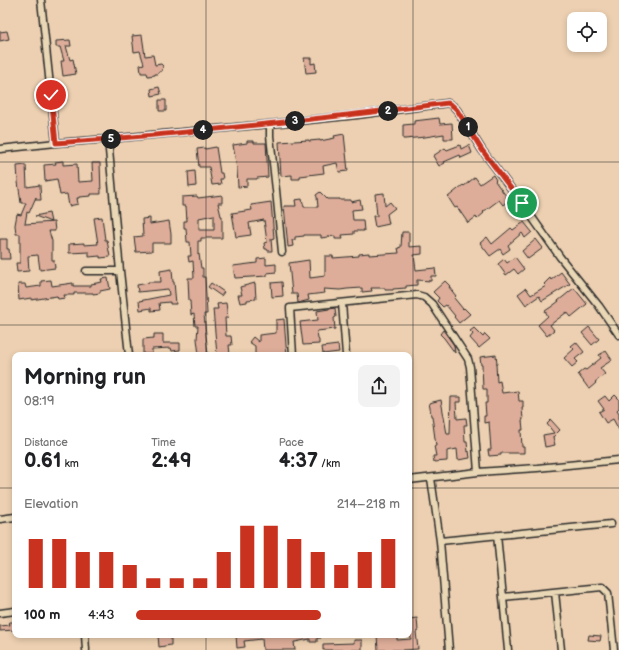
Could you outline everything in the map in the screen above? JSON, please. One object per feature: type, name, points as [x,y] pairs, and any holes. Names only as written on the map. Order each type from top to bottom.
[{"type":"street","points":[[41,0],[56,143]]},
{"type":"street","points":[[0,149],[270,124],[448,103],[457,110],[482,150],[619,336]]},
{"type":"street","points":[[270,124],[282,252]]},
{"type":"street","points":[[108,140],[129,352]]},
{"type":"street","points":[[86,271],[120,271]]},
{"type":"street","points":[[293,352],[290,308],[417,295],[424,297],[432,304],[468,359],[470,367],[478,472]]},
{"type":"street","points":[[342,303],[346,352]]},
{"type":"street","points":[[412,480],[478,472],[619,460]]},
{"type":"street","points":[[431,478],[440,541],[449,650]]},
{"type":"street","points":[[0,519],[12,517]]},
{"type":"street","points":[[440,541],[611,524]]},
{"type":"street","points":[[497,535],[508,650]]},
{"type":"street","points":[[503,597],[602,587],[608,593],[614,650]]},
{"type":"street","points":[[555,592],[562,650]]},
{"type":"street","points":[[0,613],[12,611]]},
{"type":"street","points":[[611,625],[619,624]]},
{"type":"street","points":[[85,638],[86,650]]},
{"type":"building","points":[[7,31],[9,39],[0,41],[0,32]]},
{"type":"building","points":[[142,35],[145,56],[153,55],[155,65],[161,64],[163,66],[162,71],[158,74],[148,76],[147,73],[141,73],[140,65],[144,64],[140,51],[134,52],[132,36]]},
{"type":"building","points":[[70,40],[71,46],[66,46],[70,60],[73,59],[76,74],[63,76],[61,61],[64,61],[60,47],[56,47],[56,41]]},
{"type":"building","points":[[304,58],[311,58],[311,64],[315,63],[316,72],[306,73]]},
{"type":"building","points":[[159,87],[161,94],[152,96],[151,89]]},
{"type":"building","points":[[159,100],[166,100],[166,111],[159,111]]},
{"type":"building","points":[[439,118],[440,124],[452,123],[453,139],[444,139],[444,134],[403,139],[403,125],[414,124],[414,121]]},
{"type":"building","points":[[344,134],[348,171],[339,172],[337,163],[323,166],[324,173],[300,176],[300,179],[292,179],[292,175],[281,176],[279,142],[309,140],[320,141],[335,138],[334,136]]},
{"type":"building","points":[[247,141],[254,141],[254,143],[266,143],[268,177],[247,179],[247,186],[238,187],[233,145],[247,143]]},
{"type":"building","points":[[460,145],[461,149],[469,145],[472,153],[461,158],[460,155],[444,162],[445,163],[439,166],[433,156],[445,148],[447,150]]},
{"type":"building","points":[[216,147],[220,173],[222,173],[223,179],[220,179],[221,184],[212,185],[209,167],[199,167],[197,149]]},
{"type":"building","points":[[63,161],[63,165],[77,164],[78,182],[93,181],[92,163],[100,163],[101,194],[91,194],[91,196],[79,197],[77,198],[78,204],[69,206],[67,194],[60,195],[57,179],[45,181],[44,165],[56,164],[55,162]]},
{"type":"building","points":[[26,165],[27,187],[40,185],[41,200],[36,200],[36,197],[29,213],[27,212],[25,224],[54,222],[55,231],[49,231],[52,241],[52,260],[54,260],[55,268],[40,270],[38,255],[28,256],[29,271],[17,272],[16,263],[20,263],[20,234],[16,234],[15,225],[17,214],[21,215],[26,203],[21,203],[17,166]]},
{"type":"building","points":[[195,171],[196,186],[189,187],[188,172]]},
{"type":"building","points":[[493,175],[496,180],[495,181],[509,200],[503,205],[499,200],[483,212],[484,213],[477,219],[476,217],[468,223],[448,197],[475,177],[480,184]]},
{"type":"building","points":[[320,192],[327,199],[351,200],[351,202],[360,200],[362,209],[352,210],[353,220],[363,220],[364,231],[354,231],[354,234],[342,235],[343,239],[335,239],[335,236],[321,238],[321,235],[304,235],[295,237],[295,240],[292,240],[293,246],[288,247],[284,206],[296,206],[295,200],[302,199],[304,207],[318,207],[316,195]]},
{"type":"building","points":[[384,193],[385,206],[390,202],[395,208],[387,214],[389,224],[375,227],[373,216],[377,216],[375,194]]},
{"type":"building","points":[[222,195],[222,203],[218,203],[222,216],[222,238],[201,238],[201,241],[198,241],[198,255],[199,254],[201,268],[203,268],[203,277],[205,277],[207,314],[204,314],[208,352],[199,352],[197,339],[198,326],[195,326],[194,314],[191,315],[188,278],[194,278],[193,261],[189,262],[188,256],[191,256],[190,242],[187,242],[186,228],[184,228],[184,221],[187,221],[186,206],[182,206],[182,197],[197,196],[198,198]],"holes":[[[214,215],[214,230],[199,230],[199,218]]]},
{"type":"building","points":[[271,202],[274,238],[271,239],[272,251],[265,249],[264,243],[267,242],[264,220],[249,223],[251,235],[236,237],[232,213],[252,210],[251,205]]},
{"type":"building","points":[[49,213],[51,222],[35,216]]},
{"type":"building","points":[[102,217],[105,240],[107,240],[110,257],[89,257],[89,252],[69,253],[69,244],[98,244],[94,218]]},
{"type":"building","points":[[150,218],[150,224],[169,221],[171,243],[152,243],[152,251],[136,252],[134,237],[143,236],[142,219]]},
{"type":"building","points":[[524,222],[532,232],[525,238],[522,233],[508,245],[510,249],[503,254],[500,249],[490,256],[480,243],[487,237],[492,244],[511,228],[513,230]]},
{"type":"building","points":[[402,232],[409,232],[409,247],[422,246],[422,254],[414,255],[416,270],[435,268],[436,276],[431,276],[431,281],[417,280],[417,285],[406,286],[406,288],[393,290],[385,290],[385,288],[371,288],[372,291],[362,292],[362,288],[340,290],[324,289],[325,293],[308,295],[309,300],[298,303],[297,294],[292,294],[289,263],[309,260],[310,278],[325,276],[325,256],[333,256],[333,258],[359,256],[359,254],[369,253],[369,255],[399,253],[398,248],[401,247]]},
{"type":"building","points":[[0,239],[7,239],[7,249],[9,249],[10,259],[0,259]]},
{"type":"building","points":[[536,239],[543,248],[528,259],[522,251]]},
{"type":"building","points":[[515,257],[524,269],[518,274],[514,269],[506,275],[498,264],[504,259],[507,263]]},
{"type":"building","points":[[266,258],[266,265],[276,264],[276,272],[267,273],[267,276],[235,278],[233,266],[257,263],[257,259]]},
{"type":"building","points":[[172,269],[176,304],[170,304],[170,302],[159,303],[160,310],[151,311],[151,308],[140,310],[139,301],[169,295],[168,289],[138,292],[137,285],[148,282],[161,282],[160,271]]},
{"type":"building","points":[[561,272],[570,284],[542,301],[539,296],[526,305],[518,294],[526,288],[531,295],[546,286],[544,284],[550,278],[551,280]]},
{"type":"building","points":[[108,278],[110,289],[100,291],[100,293],[74,293],[74,295],[64,295],[65,298],[58,299],[57,296],[31,300],[31,298],[19,300],[18,284],[25,284],[26,288],[41,286],[41,281],[51,280],[52,286],[73,283],[73,286],[91,286],[91,284],[102,282],[101,279]]},
{"type":"building","points":[[445,281],[456,296],[454,298],[463,309],[464,308],[470,314],[459,323],[446,305],[443,307],[437,301],[439,298],[433,292]]},
{"type":"building","points":[[282,282],[283,296],[272,297],[271,283]]},
{"type":"building","points":[[211,283],[224,292],[221,296],[208,287]]},
{"type":"building","points":[[255,283],[256,299],[247,300],[247,302],[240,303],[238,295],[242,295],[240,287]]},
{"type":"building","points":[[574,288],[587,304],[571,317],[567,312],[550,325],[554,330],[547,336],[538,325],[548,316],[545,311]]},
{"type":"building","points":[[226,303],[228,318],[225,318],[226,336],[231,336],[232,345],[229,345],[230,352],[217,352],[213,309],[218,309],[217,304]]},
{"type":"building","points":[[335,308],[335,329],[317,331],[319,344],[303,345],[300,322],[318,320],[317,311]]},
{"type":"building","points":[[284,319],[287,352],[255,352],[255,346],[249,342],[253,337],[259,342],[259,335],[276,333],[276,320]]},
{"type":"building","points":[[589,327],[599,339],[592,345],[582,333]]},
{"type":"building","points":[[474,328],[483,337],[485,334],[490,339],[479,348],[470,338],[473,334],[470,331]]},
{"type":"building","points":[[443,330],[454,345],[455,353],[440,334]]},
{"type":"building","points":[[154,334],[163,334],[163,343],[180,343],[180,350],[172,351],[171,348],[152,349],[152,352],[143,352],[143,339],[154,338]]},
{"type":"building","points":[[576,342],[584,352],[575,359],[578,362],[572,367],[564,358],[574,349],[571,346]]},
{"type":"building","points":[[338,345],[339,352],[323,352],[322,347]]},
{"type":"building","points":[[606,351],[612,360],[600,368],[605,374],[589,389],[578,374],[584,369],[586,370],[601,358],[599,355]]},
{"type":"building","points":[[496,355],[497,382],[500,381],[502,393],[518,391],[519,401],[523,401],[523,430],[521,430],[522,447],[524,447],[524,453],[501,453],[501,455],[489,456],[488,450],[491,450],[489,422],[484,423],[484,416],[486,416],[485,403],[487,403],[487,389],[483,389],[482,365],[480,357]]},
{"type":"building","points":[[615,395],[619,399],[619,408],[617,410],[619,413],[619,430],[613,419],[606,423],[599,412],[604,409],[598,401],[605,396],[609,401]]},
{"type":"building","points":[[451,397],[461,397],[461,402],[456,402],[457,419],[466,418],[467,425],[464,425],[465,442],[467,442],[470,458],[458,460],[457,449],[447,451],[447,461],[434,462],[433,456],[436,456],[434,446],[436,446],[429,403],[441,400],[447,434],[450,434]]},
{"type":"building","points":[[551,420],[560,430],[553,437],[555,445],[545,447],[543,435],[554,433],[547,424]]},
{"type":"building","points":[[417,618],[418,631],[416,632],[418,649],[378,650],[377,638],[397,638],[397,640],[411,639],[412,619]]},
{"type":"building","points":[[9,622],[12,622],[12,630],[0,631],[0,626],[10,625]]},
{"type":"building","points":[[589,635],[601,636],[600,641],[588,640]]},
{"type":"building","points":[[158,638],[171,638],[171,645],[159,647]]},
{"type":"building","points":[[236,638],[317,638],[317,642],[310,642],[310,639],[294,642],[295,650],[263,650],[262,639],[244,641],[245,647],[237,648]]},
{"type":"building","points":[[354,640],[362,640],[362,650],[323,650],[323,644],[354,643]]},
{"type":"route","points":[[51,95],[56,143],[108,140],[270,124],[448,103],[457,110],[482,150],[522,203]]}]
